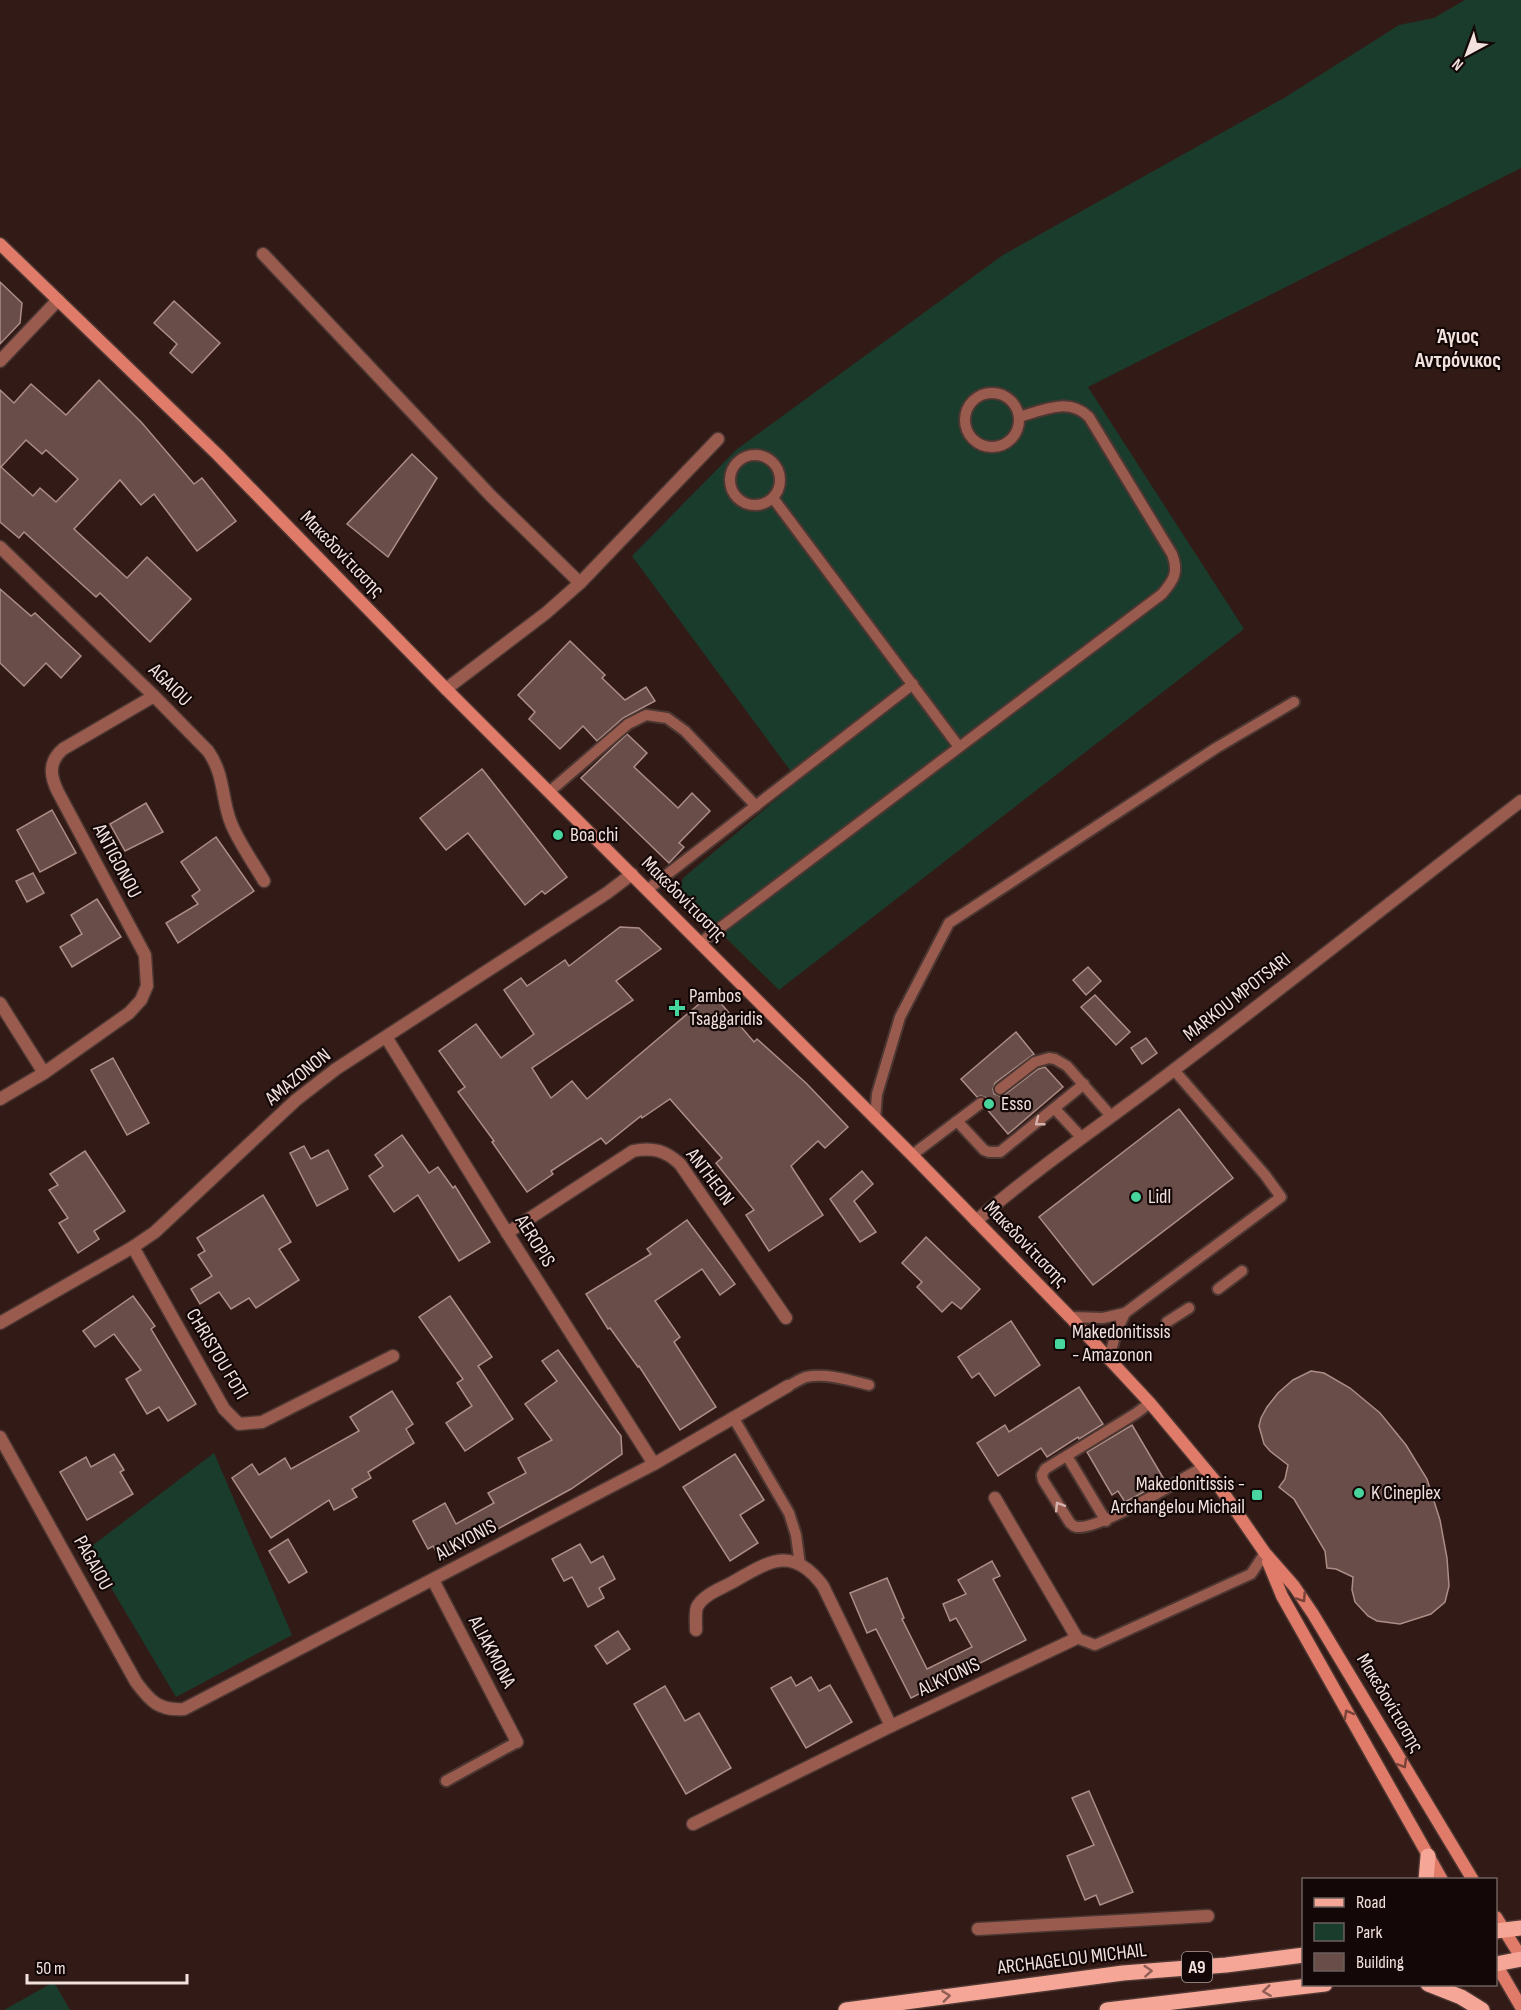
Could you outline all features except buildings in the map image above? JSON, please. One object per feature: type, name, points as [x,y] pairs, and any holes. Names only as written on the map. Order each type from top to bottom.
[{"type":"main road","name":"Μακεδονίτισσης","points":[[0,244],[218,455],[446,689],[912,1155],[1070,1317],[1150,1403],[1203,1467],[1265,1553],[1294,1586],[1313,1614],[1472,1878]]},
{"type":"main road","name":"Μακεδονίτισσης","points":[[1265,1553],[1282,1596],[1441,1878]]},
{"type":"main road","points":[[1426,1878],[1428,1856]]},
{"type":"main road","points":[[1498,1926],[1521,1928]]},
{"type":"main road","points":[[1497,1964],[1521,1958],[1498,1926]]},
{"type":"main road","name":"ARCHAGELOU MICHAIL","points":[[846,2010],[1123,1973],[1226,1965],[1302,1955]]},
{"type":"main road","points":[[1497,1966],[1521,2007]]},
{"type":"main road","name":"A9","points":[[1107,2010],[1199,2005],[1313,1986]]},
{"type":"main road","points":[[1433,1986],[1461,1997],[1482,2010]]},
{"type":"street","points":[[263,254],[491,496],[580,583]]},
{"type":"street","points":[[0,361],[58,300]]},
{"type":"street","points":[[446,689],[546,613],[580,583],[718,439]]},
{"type":"street","name":"AGAIOU","points":[[0,547],[154,696],[215,761],[221,774],[231,822],[264,881]]},
{"type":"street","name":"ANTIGONOU","points":[[44,1073],[129,1013],[141,1000],[147,986],[145,955],[52,781],[51,770],[55,758],[63,749],[154,696]]},
{"type":"street","name":"MARKOU MPOTSARI","points":[[976,1221],[1521,801]]},
{"type":"street","name":"AMAZONON","points":[[0,1323],[155,1232],[296,1100],[336,1070],[607,893],[632,874]]},
{"type":"street","points":[[0,1003],[44,1073],[0,1099]]},
{"type":"street","name":"AEROPIS","points":[[386,1037],[654,1464]]},
{"type":"street","name":"ANTHEON","points":[[507,1233],[633,1150],[645,1148],[658,1150],[670,1155],[680,1164],[786,1318]]},
{"type":"street","name":"CHRISTOU FOTI","points":[[133,1247],[224,1409],[239,1424],[262,1422],[393,1356]]},
{"type":"street","name":"ALKYONIS","points":[[157,1705],[171,1710],[184,1709],[654,1464],[788,1386]]},
{"type":"street","name":"PAGAIOU","points":[[0,1437],[136,1682],[157,1705]]},
{"type":"street","points":[[995,1498],[1077,1638]]},
{"type":"street","points":[[696,1630],[697,1608],[705,1597],[769,1562],[784,1560],[800,1565],[813,1574],[823,1586],[891,1726]]},
{"type":"street","name":"ALIAKMONA","points":[[432,1580],[517,1742]]},
{"type":"street","name":"ALKYONIS","points":[[693,1824],[891,1726],[1077,1638]]},
{"type":"street","points":[[978,1929],[1208,1916]]},
{"type":"lane","points":[[992,393],[1007,397],[1013,402],[1019,417],[1016,433],[1005,444],[989,447],[981,444],[969,434],[965,418],[971,403],[983,394],[992,393]]},
{"type":"lane","points":[[700,943],[1162,594],[1176,572],[1172,554],[1089,417],[1078,408],[1064,406],[1019,417]]},
{"type":"lane","points":[[755,454],[773,462],[780,473],[781,480],[773,498],[762,505],[755,506],[737,498],[730,486],[733,467],[737,462],[748,455],[755,454]]},
{"type":"lane","points":[[773,498],[959,747]]},
{"type":"lane","points":[[647,890],[913,684]]},
{"type":"lane","points":[[875,1119],[877,1094],[900,1017],[949,923],[1216,748],[1294,702]]},
{"type":"lane","points":[[549,792],[628,724],[646,715],[667,718],[685,731],[756,806]]},
{"type":"lane","points":[[1000,1089],[1030,1065],[1049,1058],[1061,1061],[1111,1116]]},
{"type":"lane","points":[[1070,1317],[1103,1318],[1125,1313],[1281,1197],[1265,1175],[1174,1070]]},
{"type":"lane","points":[[957,1121],[984,1150],[1000,1152],[1084,1084]]},
{"type":"lane","points":[[912,1155],[981,1102]]},
{"type":"lane","points":[[1056,1108],[1082,1138]]},
{"type":"lane","points":[[1218,1289],[1242,1271]]},
{"type":"lane","points":[[1167,1322],[1189,1308]]},
{"type":"lane","points":[[1109,1358],[1125,1313]]},
{"type":"lane","points":[[788,1386],[805,1377],[820,1376],[869,1385]]},
{"type":"lane","points":[[1150,1403],[1045,1469],[1042,1475],[1043,1480],[1070,1523],[1080,1528],[1106,1521],[1203,1467]]},
{"type":"lane","points":[[733,1417],[789,1513],[796,1535],[800,1565]]},
{"type":"lane","points":[[1067,1456],[1106,1521]]},
{"type":"lane","points":[[1077,1638],[1095,1645],[1105,1641],[1251,1574],[1265,1553]]},
{"type":"lane","points":[[446,1781],[517,1742]]},
{"type":"green space","points":[[1465,0],[1521,0],[1521,168],[1088,387],[1244,629],[779,990],[685,898],[681,885],[683,878],[798,781],[632,556],[736,450],[1003,255],[1284,98],[1399,25],[1434,18]]},
{"type":"green space","points":[[214,1453],[292,1635],[176,1697],[88,1549]]},
{"type":"green space","points":[[54,1982],[70,2010],[4,2010]]},
{"type":"place","name":"Boa chi","points":[[558,835]]},
{"type":"place","name":"Pambos Tsaggaridis","points":[[677,1008]]},
{"type":"place","name":"Esso","points":[[989,1104]]},
{"type":"place","name":"Lidl","points":[[1136,1197]]},
{"type":"place","name":"Makedonitissis - Amazonon","points":[[1060,1344]]},
{"type":"place","name":"K Cineplex","points":[[1359,1493]]},
{"type":"place","name":"Makedonitissis - Archangelou Michail","points":[[1257,1495]]},
{"type":"district","name":"Άγιος Αντρόνικος","points":[[1458,348]]}]
